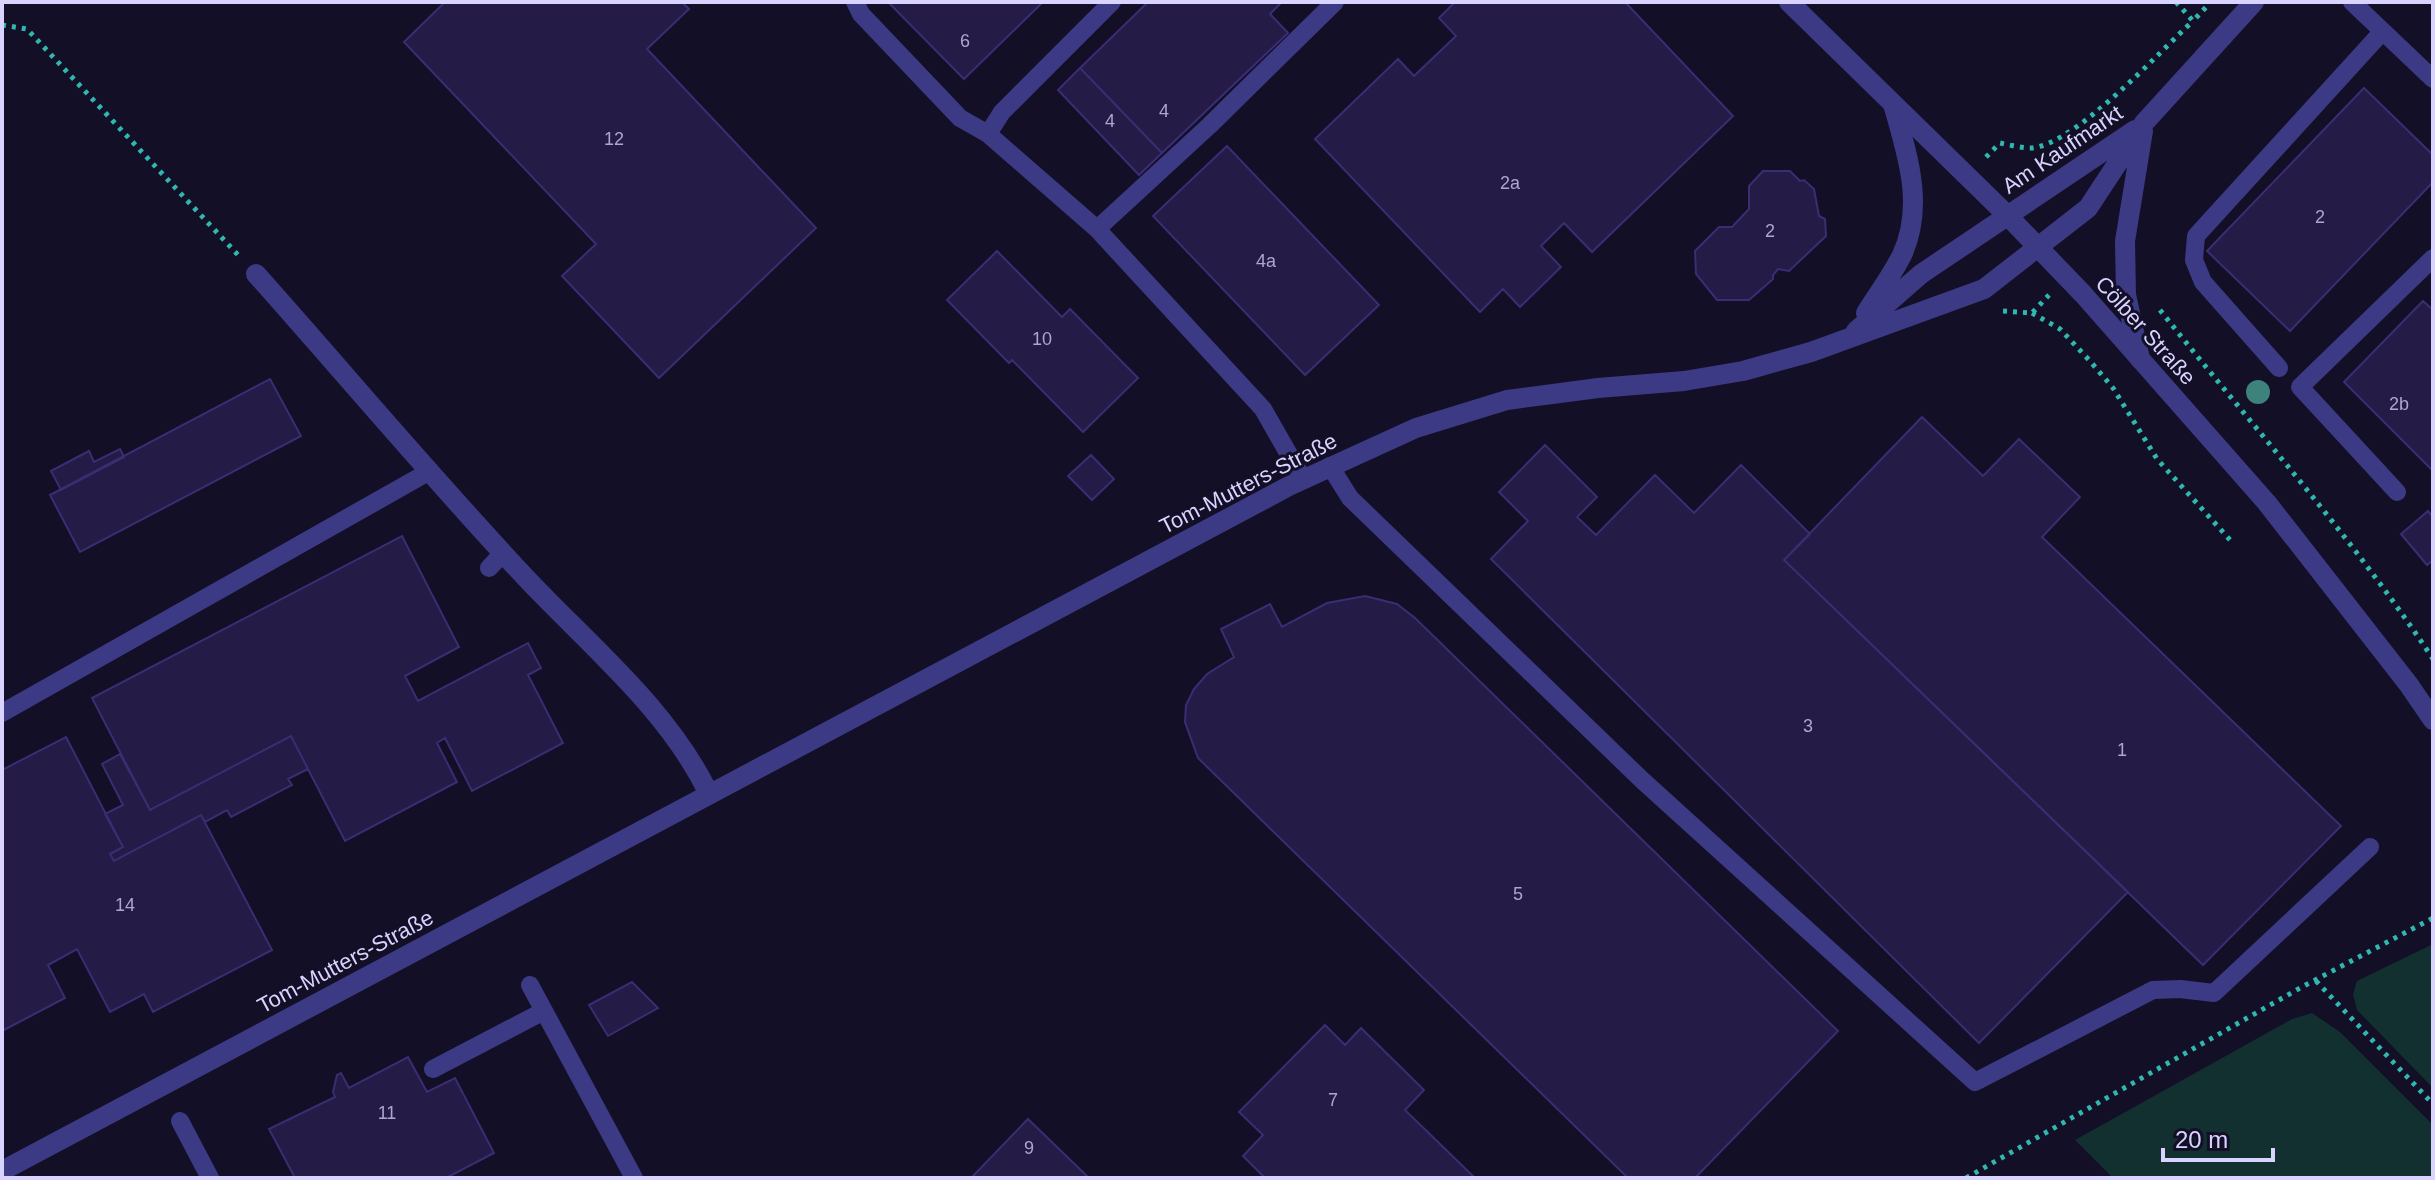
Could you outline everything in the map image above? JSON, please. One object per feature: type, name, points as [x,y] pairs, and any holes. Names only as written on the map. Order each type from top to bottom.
[{"type":"street","name":"Cölber Straße","points":[[1789,2],[2007,215],[2140,359],[2277,515],[2433,720]]},
{"type":"street","name":"Am Kaufmarkt","points":[[2038,247],[2088,208],[2144,123],[2254,2]]},
{"type":"street","points":[[1850,336],[1902,255],[1910,232],[1914,189],[1893,104]]},
{"type":"street","name":"Am Kaufmarkt","points":[[2007,215],[2144,123]]},
{"type":"street","name":"Am Kaufmarkt","points":[[2140,359],[2126,295],[2125,241],[2144,123]]},
{"type":"street","name":"Tom-Mutters-Straße","points":[[1850,336],[1921,274],[2007,215]]},
{"type":"street","name":"Tom-Mutters-Straße","points":[[2,1171],[1330,466],[1416,428],[1507,400],[1684,381],[1743,371],[1811,352],[1984,289],[2038,247]]},
{"type":"street","points":[[256,274],[430,471],[496,560],[668,727],[697,769],[709,794]]},
{"type":"lane","points":[[855,2],[861,14],[960,118],[988,134],[1097,229],[1263,409],[1303,479]]},
{"type":"lane","points":[[988,134],[1002,112],[1112,2]]},
{"type":"lane","points":[[1097,229],[1210,125],[1335,2]]},
{"type":"lane","points":[[2352,2],[2433,79]]},
{"type":"lane","points":[[2279,368],[2203,282],[2194,260],[2196,236],[2382,32]]},
{"type":"lane","points":[[2397,492],[2300,387],[2433,258]]},
{"type":"lane","points":[[1330,466],[1350,498],[1642,780],[1975,1082],[2153,990],[2214,993],[2370,847]]},
{"type":"lane","points":[[2,713],[430,471]]},
{"type":"lane","points":[[530,985],[634,1178]]},
{"type":"lane","points":[[433,1069],[544,1011]]},
{"type":"lane","points":[[180,1121],[210,1178]]},
{"type":"path","points":[[2176,2],[2193,21]]},
{"type":"path","points":[[1966,175],[2000,143],[2032,148],[2054,141],[2071,130],[2091,115],[2211,2]]},
{"type":"path","points":[[2,25],[27,29],[256,274]]},
{"type":"path","points":[[2032,313],[2065,276]]},
{"type":"path","points":[[1984,289],[1995,312],[2010,310],[2032,313],[2060,329],[2113,388],[2157,459],[2231,541]]},
{"type":"path","points":[[2154,303],[2389,593],[2433,659]]},
{"type":"path","points":[[1966,1178],[2433,918]]},
{"type":"path","points":[[2316,981],[2433,1104]]},
{"type":"green space","points":[[2433,944],[2433,1088],[2357,1010],[2353,994],[2357,981]]},
{"type":"green space","points":[[2312,1013],[2340,1032],[2433,1125],[2433,1178],[2113,1178],[2075,1140],[2292,1019]]},
{"type":"building","points":[[445,2],[682,2],[689,9],[647,49],[816,228],[659,378],[562,276],[596,244],[404,42]]},
{"type":"building","points":[[888,2],[1043,2],[964,79]]},
{"type":"building","points":[[1148,2],[1282,2],[1270,14],[1288,33],[1162,153],[1080,68]]},
{"type":"building","points":[[1455,2],[1625,2],[1733,116],[1592,252],[1564,223],[1541,246],[1561,267],[1520,307],[1503,289],[1480,312],[1315,139],[1398,59],[1414,76],[1456,36],[1439,18]]},
{"type":"building","points":[[1080,68],[1162,153],[1139,175],[1058,90]]},
{"type":"building","points":[[2364,88],[2433,155],[2433,182],[2290,331],[2207,251]]},
{"type":"building","points":[[1227,146],[1379,305],[1305,375],[1153,216]]},
{"type":"building","points":[[1763,171],[1790,171],[1814,189],[1819,216],[1825,219],[1826,236],[1789,271],[1778,269],[1773,279],[1749,300],[1717,300],[1696,274],[1695,251],[1719,227],[1732,227],[1749,209],[1749,186]]},
{"type":"building","points":[[997,251],[1062,317],[1070,309],[1138,378],[1083,432],[947,300]]},
{"type":"building","points":[[2423,301],[2433,310],[2433,471],[2344,382]]},
{"type":"building","points":[[270,379],[301,436],[80,552],[50,495]]},
{"type":"building","points":[[1922,417],[1983,476],[2019,439],[2080,497],[2042,537],[2341,826],[2203,965],[1784,560]]},
{"type":"building","points":[[1545,445],[1597,497],[1577,517],[1596,535],[1655,475],[1694,513],[1741,465],[1810,534],[1784,560],[2128,892],[1979,1043],[1491,559],[1528,521],[1499,492]]},
{"type":"building","points":[[120,449],[124,457],[61,490],[51,471],[89,451],[94,462]]},
{"type":"building","points":[[1091,455],[1114,479],[1092,500],[1068,476]]},
{"type":"building","points":[[2428,511],[2433,517],[2433,560],[2427,565],[2401,534]]},
{"type":"building","points":[[402,536],[459,647],[405,676],[418,701],[528,643],[541,668],[528,675],[563,743],[472,791],[445,738],[437,743],[457,782],[345,841],[291,736],[150,810],[92,698]]},
{"type":"building","points":[[1365,596],[1397,604],[1415,618],[1838,1031],[1695,1178],[1628,1178],[1198,758],[1185,722],[1186,705],[1207,674],[1234,657],[1221,629],[1270,604],[1282,627],[1327,603]]},
{"type":"building","points":[[291,736],[308,769],[288,779],[292,785],[231,817],[227,810],[205,822],[201,815],[114,861],[110,854],[123,847],[105,814],[123,805],[102,764],[120,754],[150,810]]},
{"type":"building","points":[[66,737],[123,847],[110,854],[114,861],[201,815],[272,950],[153,1012],[144,994],[110,1012],[77,949],[48,965],[65,998],[2,1031],[2,770]]},
{"type":"building","points":[[632,982],[658,1008],[608,1036],[589,1005]]},
{"type":"building","points":[[1325,1025],[1345,1045],[1361,1028],[1424,1090],[1405,1110],[1475,1178],[1265,1178],[1243,1156],[1263,1135],[1239,1112]]},
{"type":"building","points":[[408,1057],[427,1092],[455,1078],[494,1153],[446,1178],[295,1178],[269,1129],[335,1097],[333,1092],[337,1075],[341,1073],[349,1088]]},
{"type":"building","points":[[1028,1119],[1089,1178],[971,1178]]}]
